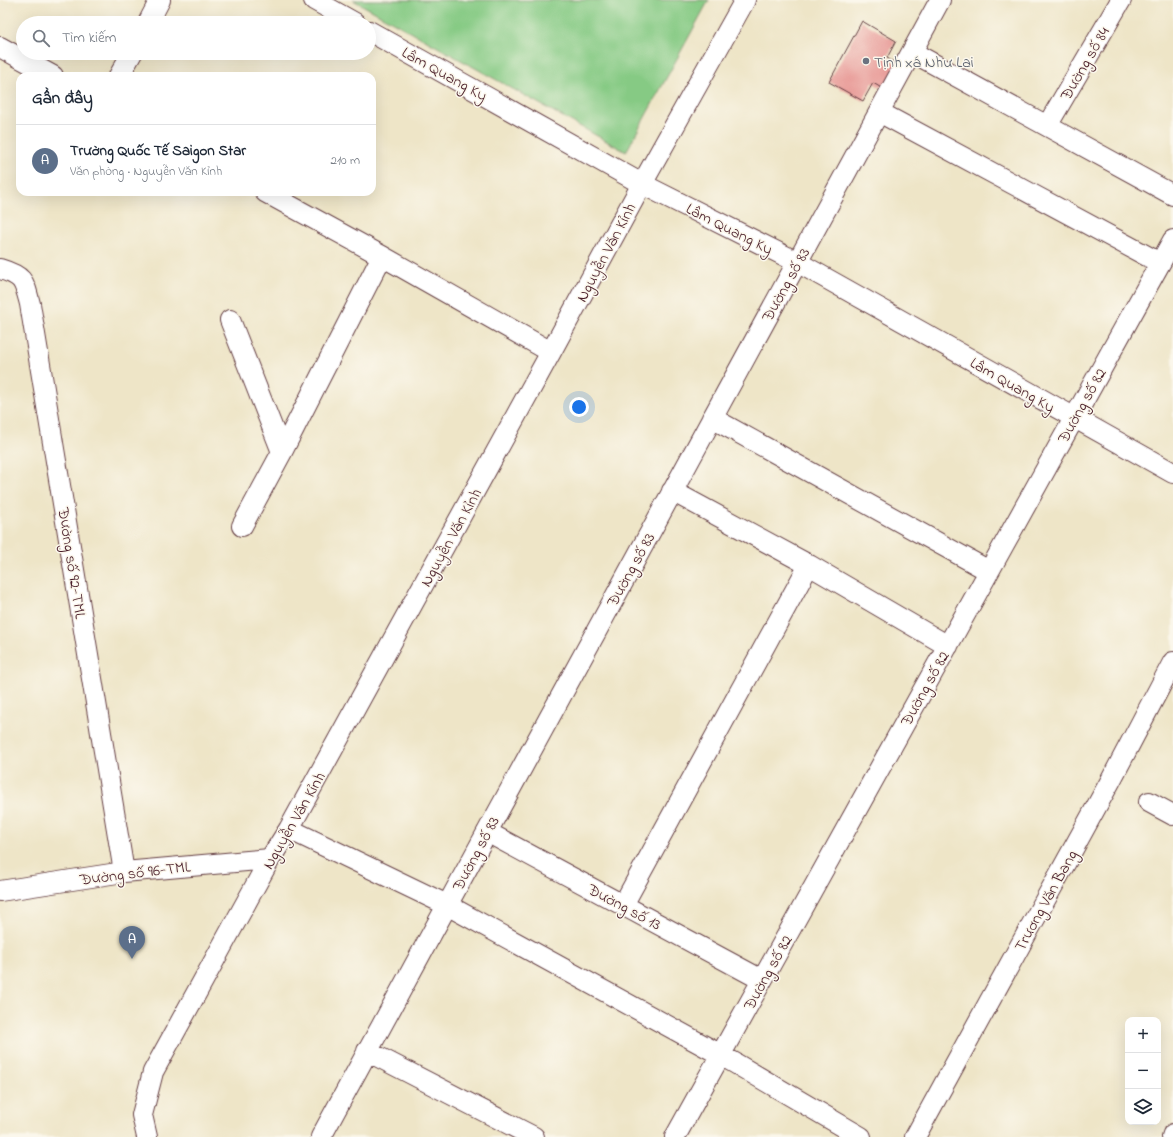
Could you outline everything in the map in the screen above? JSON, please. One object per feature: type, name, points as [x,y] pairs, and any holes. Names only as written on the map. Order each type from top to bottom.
[{"type":"street","points":[[152,16],[160,0]]},
{"type":"street","points":[[314,0],[343,16]]},
{"type":"street","name":"Nguyễn Văn Kỉnh","points":[[147,1137],[142,1115],[153,1072],[270,859],[289,829],[642,184],[745,0]]},
{"type":"street","name":"Đường số 83","points":[[320,1137],[940,0]]},
{"type":"street","name":"Đường số 84","points":[[1047,126],[1121,0]]},
{"type":"street","name":"Lâm Quang Ky","points":[[376,35],[642,184],[797,262],[1173,473]]},
{"type":"street","points":[[0,47],[16,56]]},
{"type":"street","points":[[912,52],[1173,195]]},
{"type":"street","points":[[24,60],[46,72]]},
{"type":"street","points":[[121,72],[128,60]]},
{"type":"street","points":[[879,112],[1160,263]]},
{"type":"street","points":[[272,196],[382,256],[551,352]]},
{"type":"street","name":"Đường số 82","points":[[675,1137],[1173,240]]},
{"type":"street","points":[[242,526],[282,452],[382,256]]},
{"type":"street","name":"Đường số 92-TML","points":[[0,269],[13,272],[24,282],[30,304],[124,872]]},
{"type":"street","points":[[230,320],[282,452]]},
{"type":"street","points":[[712,418],[989,571]]},
{"type":"street","points":[[672,491],[809,565],[948,646]]},
{"type":"street","points":[[623,905],[809,565]]},
{"type":"street","name":"Trương Văn Bang","points":[[915,1137],[1111,780],[1173,662]]},
{"type":"street","points":[[1149,802],[1173,816]]},
{"type":"street","points":[[289,829],[447,904],[721,1055],[861,1137]]},
{"type":"street","name":"Đường số 13","points":[[487,832],[762,980]]},
{"type":"street","name":"Đường số 96-TML","points":[[0,891],[124,872],[270,859]]},
{"type":"street","points":[[367,1051],[534,1137]]},
{"type":"green space","points":[[353,0],[709,0],[626,152]]},
{"type":"building","name":"Tịnh xá Như Lai","points":[[862,21],[896,41],[887,58],[899,65],[885,90],[873,83],[863,101],[829,82]]},
{"type":"place","name":"Tịnh xá Như Lai","points":[[866,61]]},
{"type":"place","name":"Trường Quốc Tế Saigon Star","points":[[132,959]]}]
